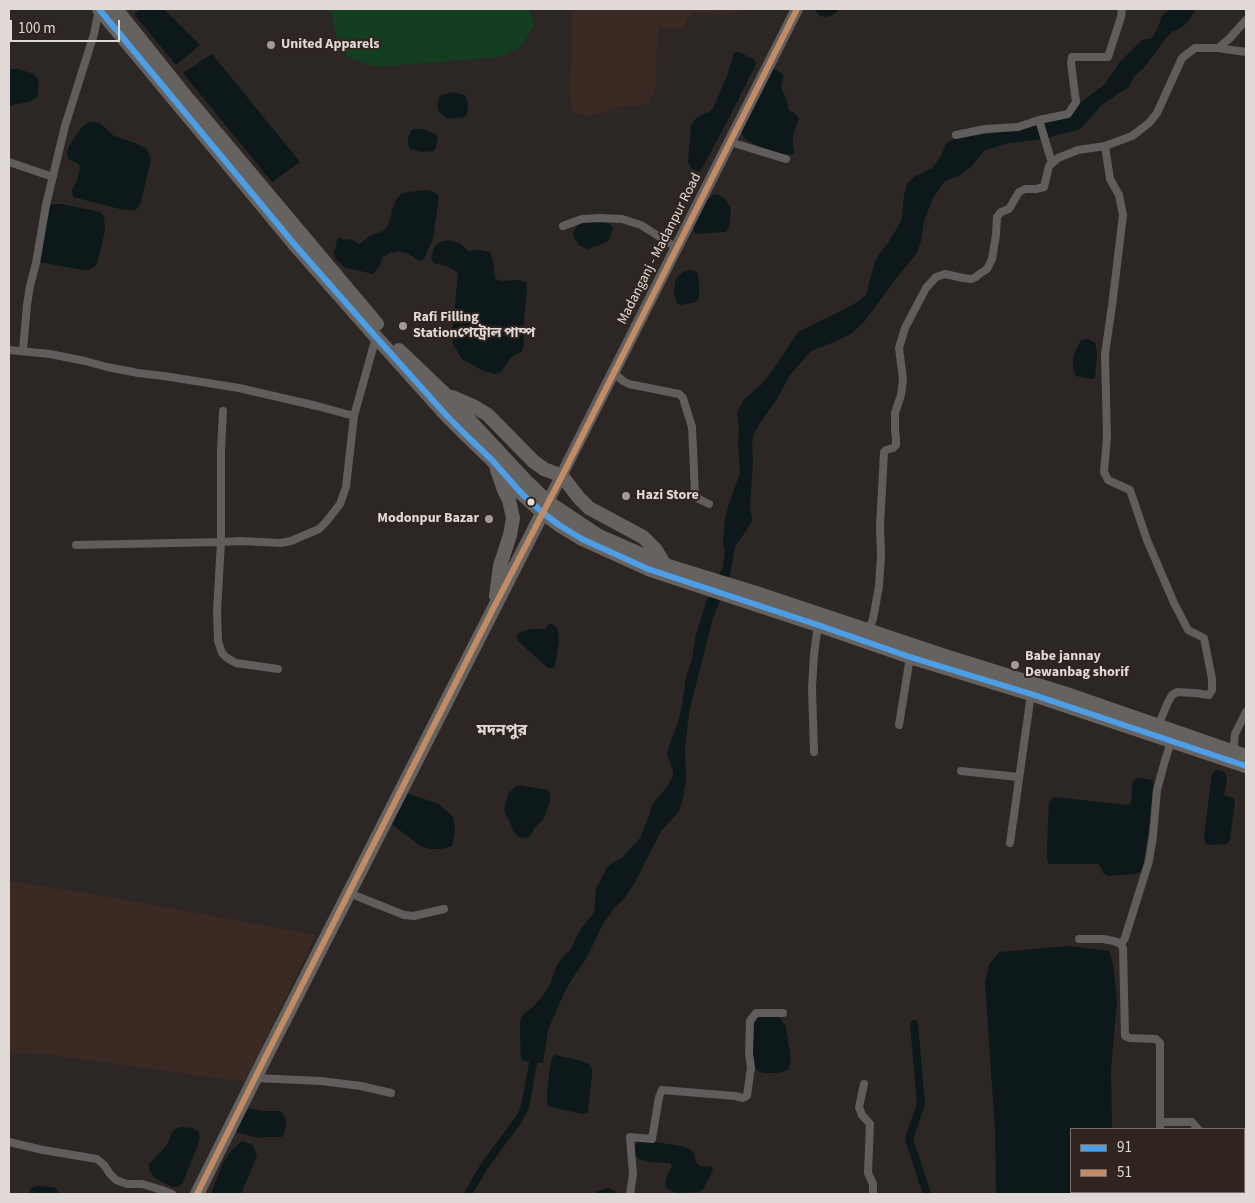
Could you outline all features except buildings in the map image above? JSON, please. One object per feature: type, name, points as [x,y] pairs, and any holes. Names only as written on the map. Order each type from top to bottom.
[{"type":"highway","points":[[99,9],[295,245],[447,416],[492,460],[522,494],[545,508],[566,515],[599,536],[707,583]]},
{"type":"highway","points":[[116,9],[188,100],[337,274],[397,349],[446,395],[526,480],[559,525],[606,550],[648,569],[707,583],[868,631],[1072,696],[1241,754]]},
{"type":"highway","points":[[446,395],[475,407],[488,415],[533,462],[544,469],[562,476],[589,508],[643,537],[656,550],[665,565]]},
{"type":"highway","points":[[492,460],[512,509],[513,518],[510,535],[500,566],[494,607]]},
{"type":"highway","points":[[197,1194],[254,1078],[545,508]]},
{"type":"highway","points":[[744,595],[818,625],[910,657],[1031,694],[1246,766]]},
{"type":"main road","name":"Madanganj - Madanpur Road","points":[[545,508],[797,9]]},
{"type":"street","points":[[23,350],[30,286],[46,205],[65,126],[94,34],[99,9]]},
{"type":"street","points":[[956,135],[984,129],[1018,127],[1068,114],[1076,102],[1071,63],[1072,57],[1108,57],[1122,9]]},
{"type":"street","points":[[1218,48],[1246,20]]},
{"type":"street","points":[[868,631],[879,586],[884,452],[896,445],[894,431],[895,413],[901,395],[903,378],[899,348],[905,328],[926,288],[936,277],[945,274],[971,279],[987,269],[992,259],[998,214],[1009,209],[1022,190],[1044,187],[1049,166],[1058,158],[1078,150],[1105,146],[1132,136],[1150,123],[1157,113],[1182,58],[1195,48],[1218,48],[1246,52]]},
{"type":"street","points":[[1039,120],[1052,163]]},
{"type":"street","points":[[730,142],[786,159]]},
{"type":"street","points":[[1105,146],[1108,172],[1119,195],[1123,215],[1105,354],[1107,437],[1104,472],[1108,480],[1130,490],[1156,562],[1174,603],[1188,630],[1204,638],[1212,679],[1212,690],[1209,695],[1177,692],[1172,695],[1158,726]]},
{"type":"street","points":[[9,162],[53,177]]},
{"type":"street","points":[[563,226],[582,219],[622,219],[641,226],[677,248]]},
{"type":"street","points":[[76,545],[241,541],[281,543],[292,542],[319,529],[340,504],[346,487],[354,416],[376,337]]},
{"type":"street","points":[[9,350],[23,350],[138,373],[239,388],[354,416]]},
{"type":"street","points":[[614,373],[629,384],[679,394],[683,398],[692,427],[696,494],[699,499],[708,504]]},
{"type":"street","points":[[223,411],[221,451],[222,542],[217,611],[218,642],[222,653],[236,663],[278,669]]},
{"type":"street","points":[[814,752],[812,679],[818,625]]},
{"type":"street","points":[[899,725],[910,657]]},
{"type":"street","points":[[1010,843],[1031,694]]},
{"type":"street","points":[[1241,754],[1234,743],[1234,734],[1246,712]]},
{"type":"street","points":[[1121,944],[1125,938],[1148,861],[1153,836],[1157,790],[1171,741]]},
{"type":"street","points":[[961,771],[1019,777]]},
{"type":"street","points":[[349,894],[404,915],[425,915],[444,909]]},
{"type":"street","points":[[1079,939],[1103,939],[1121,944],[1124,953],[1125,1036],[1130,1038],[1156,1038],[1160,1043],[1160,1126],[1192,1122],[1197,1128]]},
{"type":"street","points":[[630,1194],[632,1174],[630,1137],[652,1139],[659,1097],[662,1090],[743,1098],[747,1096],[751,1067],[749,1054],[750,1021],[756,1013],[782,1012]]},
{"type":"street","points":[[254,1078],[331,1082],[391,1093]]},
{"type":"street","points":[[864,1084],[859,1107],[862,1115],[870,1124],[868,1173],[873,1184],[872,1194]]},
{"type":"street","points":[[9,1142],[97,1160],[104,1165],[116,1180],[126,1184],[142,1184],[172,1194]]},
{"type":"shaded area","points":[[141,9],[164,9],[200,45],[176,65],[134,14]]},
{"type":"shaded area","points":[[571,9],[741,9],[736,13],[725,15],[692,12],[682,29],[659,28],[657,35],[656,85],[649,104],[618,107],[592,116],[573,111],[569,89],[572,59]]},
{"type":"shaded area","points":[[814,9],[840,9],[827,17],[820,16]]},
{"type":"shaded area","points":[[1170,9],[1196,9],[1182,27],[1173,31],[1166,38],[1143,69],[1134,76],[1129,87],[1101,105],[1079,130],[1045,139],[1009,143],[985,150],[971,167],[962,174],[944,182],[933,198],[925,218],[917,253],[864,322],[852,333],[811,351],[789,376],[777,399],[760,423],[753,436],[752,444],[753,462],[750,507],[752,521],[735,546],[730,575],[713,618],[694,692],[689,713],[685,748],[686,778],[679,811],[661,831],[634,884],[603,924],[586,959],[564,993],[548,1030],[543,1063],[523,1061],[521,1058],[520,1037],[521,1018],[543,996],[560,960],[571,949],[580,930],[594,913],[596,889],[606,869],[623,857],[640,838],[652,805],[673,776],[667,755],[669,746],[678,723],[696,634],[707,600],[723,567],[725,519],[740,473],[737,413],[744,399],[761,385],[798,332],[854,304],[865,296],[875,262],[902,219],[907,184],[914,177],[932,168],[941,156],[946,144],[961,137],[1022,130],[1045,122],[1077,105],[1104,85],[1119,63],[1142,40],[1152,38],[1162,16]]},
{"type":"shaded area","points":[[738,52],[754,59],[756,64],[702,168],[697,171],[692,169],[688,162],[691,126],[696,118],[713,108],[727,76],[734,53]]},
{"type":"shaded area","points":[[212,54],[300,162],[272,182],[183,73]]},
{"type":"shaded area","points":[[10,69],[18,69],[34,74],[39,82],[37,97],[31,101],[9,106]]},
{"type":"shaded area","points":[[774,69],[783,74],[781,87],[789,111],[793,112],[799,120],[793,134],[793,147],[795,151],[793,154],[785,155],[754,144],[745,139],[741,130],[771,70]]},
{"type":"shaded area","points":[[451,92],[465,95],[468,104],[467,115],[464,117],[447,119],[439,112],[437,103],[440,96]]},
{"type":"shaded area","points":[[89,122],[100,123],[114,136],[147,149],[151,160],[140,205],[135,210],[124,210],[73,197],[72,190],[77,181],[80,168],[79,164],[68,159],[67,154],[69,146],[82,127]]},
{"type":"shaded area","points":[[423,129],[437,135],[438,138],[433,151],[423,152],[410,149],[408,139],[411,130]]},
{"type":"shaded area","points":[[428,190],[436,193],[439,197],[433,238],[424,259],[419,261],[409,254],[399,251],[390,253],[383,257],[373,274],[345,268],[335,258],[334,254],[339,237],[343,240],[351,239],[359,244],[386,228],[391,218],[392,209],[401,194]]},
{"type":"shaded area","points":[[717,194],[725,199],[731,208],[729,228],[726,232],[697,234],[694,232],[694,227],[707,200]]},
{"type":"shaded area","points":[[55,204],[100,212],[104,217],[105,231],[97,263],[94,267],[82,270],[40,262],[48,210],[51,205]]},
{"type":"shaded area","points":[[600,221],[611,225],[613,229],[608,241],[588,249],[579,245],[573,233],[579,223]]},
{"type":"shaded area","points":[[448,240],[461,244],[468,251],[480,250],[490,252],[495,279],[526,282],[524,345],[521,352],[511,357],[501,372],[495,374],[484,371],[462,359],[453,344],[458,273],[447,266],[434,263],[431,258],[434,248],[440,242]]},
{"type":"shaded area","points":[[687,270],[695,271],[698,274],[699,297],[696,302],[681,305],[677,303],[674,290],[676,279]]},
{"type":"shaded area","points":[[1089,339],[1095,343],[1097,354],[1095,378],[1090,379],[1076,376],[1073,370],[1073,357],[1081,340]]},
{"type":"shaded area","points":[[549,624],[553,624],[558,629],[559,641],[555,666],[553,668],[548,668],[518,641],[517,637],[519,633],[531,629],[545,629]]},
{"type":"shaded area","points":[[1216,770],[1223,771],[1226,775],[1224,795],[1235,799],[1235,801],[1230,840],[1227,844],[1208,845],[1204,837],[1212,774]]},
{"type":"shaded area","points":[[1142,778],[1153,780],[1153,785],[1150,821],[1143,866],[1140,872],[1108,876],[1103,873],[1098,864],[1048,863],[1049,802],[1054,797],[1128,805],[1131,803],[1133,780]]},
{"type":"shaded area","points":[[517,785],[548,790],[550,794],[550,801],[543,820],[535,827],[531,835],[526,838],[519,837],[514,832],[504,810],[508,794]]},
{"type":"shaded area","points":[[409,794],[439,804],[453,817],[455,830],[452,846],[430,849],[420,846],[392,824],[391,818],[401,795]]},
{"type":"shaded area","points":[[9,881],[88,893],[316,935],[245,1082],[45,1054],[9,1053]]},
{"type":"shaded area","points":[[1070,946],[1109,951],[1113,964],[1117,1000],[1111,1070],[1112,1128],[1070,1128],[1070,1193],[1126,1194],[996,1194],[995,1130],[985,982],[989,965],[999,952]]},
{"type":"shaded area","points":[[759,1016],[776,1016],[780,1018],[786,1027],[791,1061],[788,1070],[777,1073],[763,1073],[754,1066],[753,1023],[755,1018]]},
{"type":"shaded area","points":[[555,1055],[589,1064],[592,1069],[588,1112],[583,1114],[547,1105],[549,1074],[552,1058]]},
{"type":"shaded area","points":[[246,1108],[280,1111],[285,1119],[286,1126],[282,1137],[258,1138],[236,1132]]},
{"type":"shaded area","points":[[181,1127],[193,1128],[198,1131],[200,1136],[182,1184],[172,1187],[155,1178],[149,1170],[149,1164],[167,1145],[173,1131]]},
{"type":"shaded area","points":[[242,1141],[253,1145],[257,1156],[241,1194],[211,1194],[223,1163],[233,1149]]},
{"type":"shaded area","points":[[640,1141],[681,1146],[694,1153],[696,1162],[702,1167],[711,1166],[713,1169],[703,1190],[699,1192],[676,1193],[671,1191],[665,1186],[666,1178],[672,1166],[670,1163],[648,1162],[634,1155],[633,1147]]},
{"type":"shaded area","points":[[37,1186],[56,1188],[58,1194],[30,1194],[30,1190]]},
{"type":"shaded area","points":[[609,1188],[615,1191],[616,1194],[595,1194],[597,1191]]},
{"type":"green space","points":[[329,9],[530,9],[534,25],[521,47],[499,57],[375,67],[348,57],[338,42]]},
{"type":"waterway","points":[[914,1024],[921,1104],[909,1139],[927,1194]]},
{"type":"waterway","points":[[468,1194],[485,1165],[519,1119],[525,1107],[535,1052]]},
{"type":"transit line","name":"91","points":[[99,9],[295,245],[376,337],[447,416],[492,460],[522,494],[559,525],[582,539],[648,569],[910,657],[1031,694],[1246,766]]},
{"type":"transit line","name":"51","points":[[197,1194],[797,9]]},
{"type":"place","name":"United Apparels","points":[[271,45]]},
{"type":"place","name":"Rafi Filling Stationপেট্রোল পাম্প","points":[[403,326]]},
{"type":"place","name":"Hazi Store","points":[[626,496]]},
{"type":"place","name":"Modonpur Bazar","points":[[489,519]]},
{"type":"place","name":"Babe jannay Dewanbag shorif","points":[[1015,665]]},
{"type":"district","name":"মদনপুর","points":[[502,731]]}]
